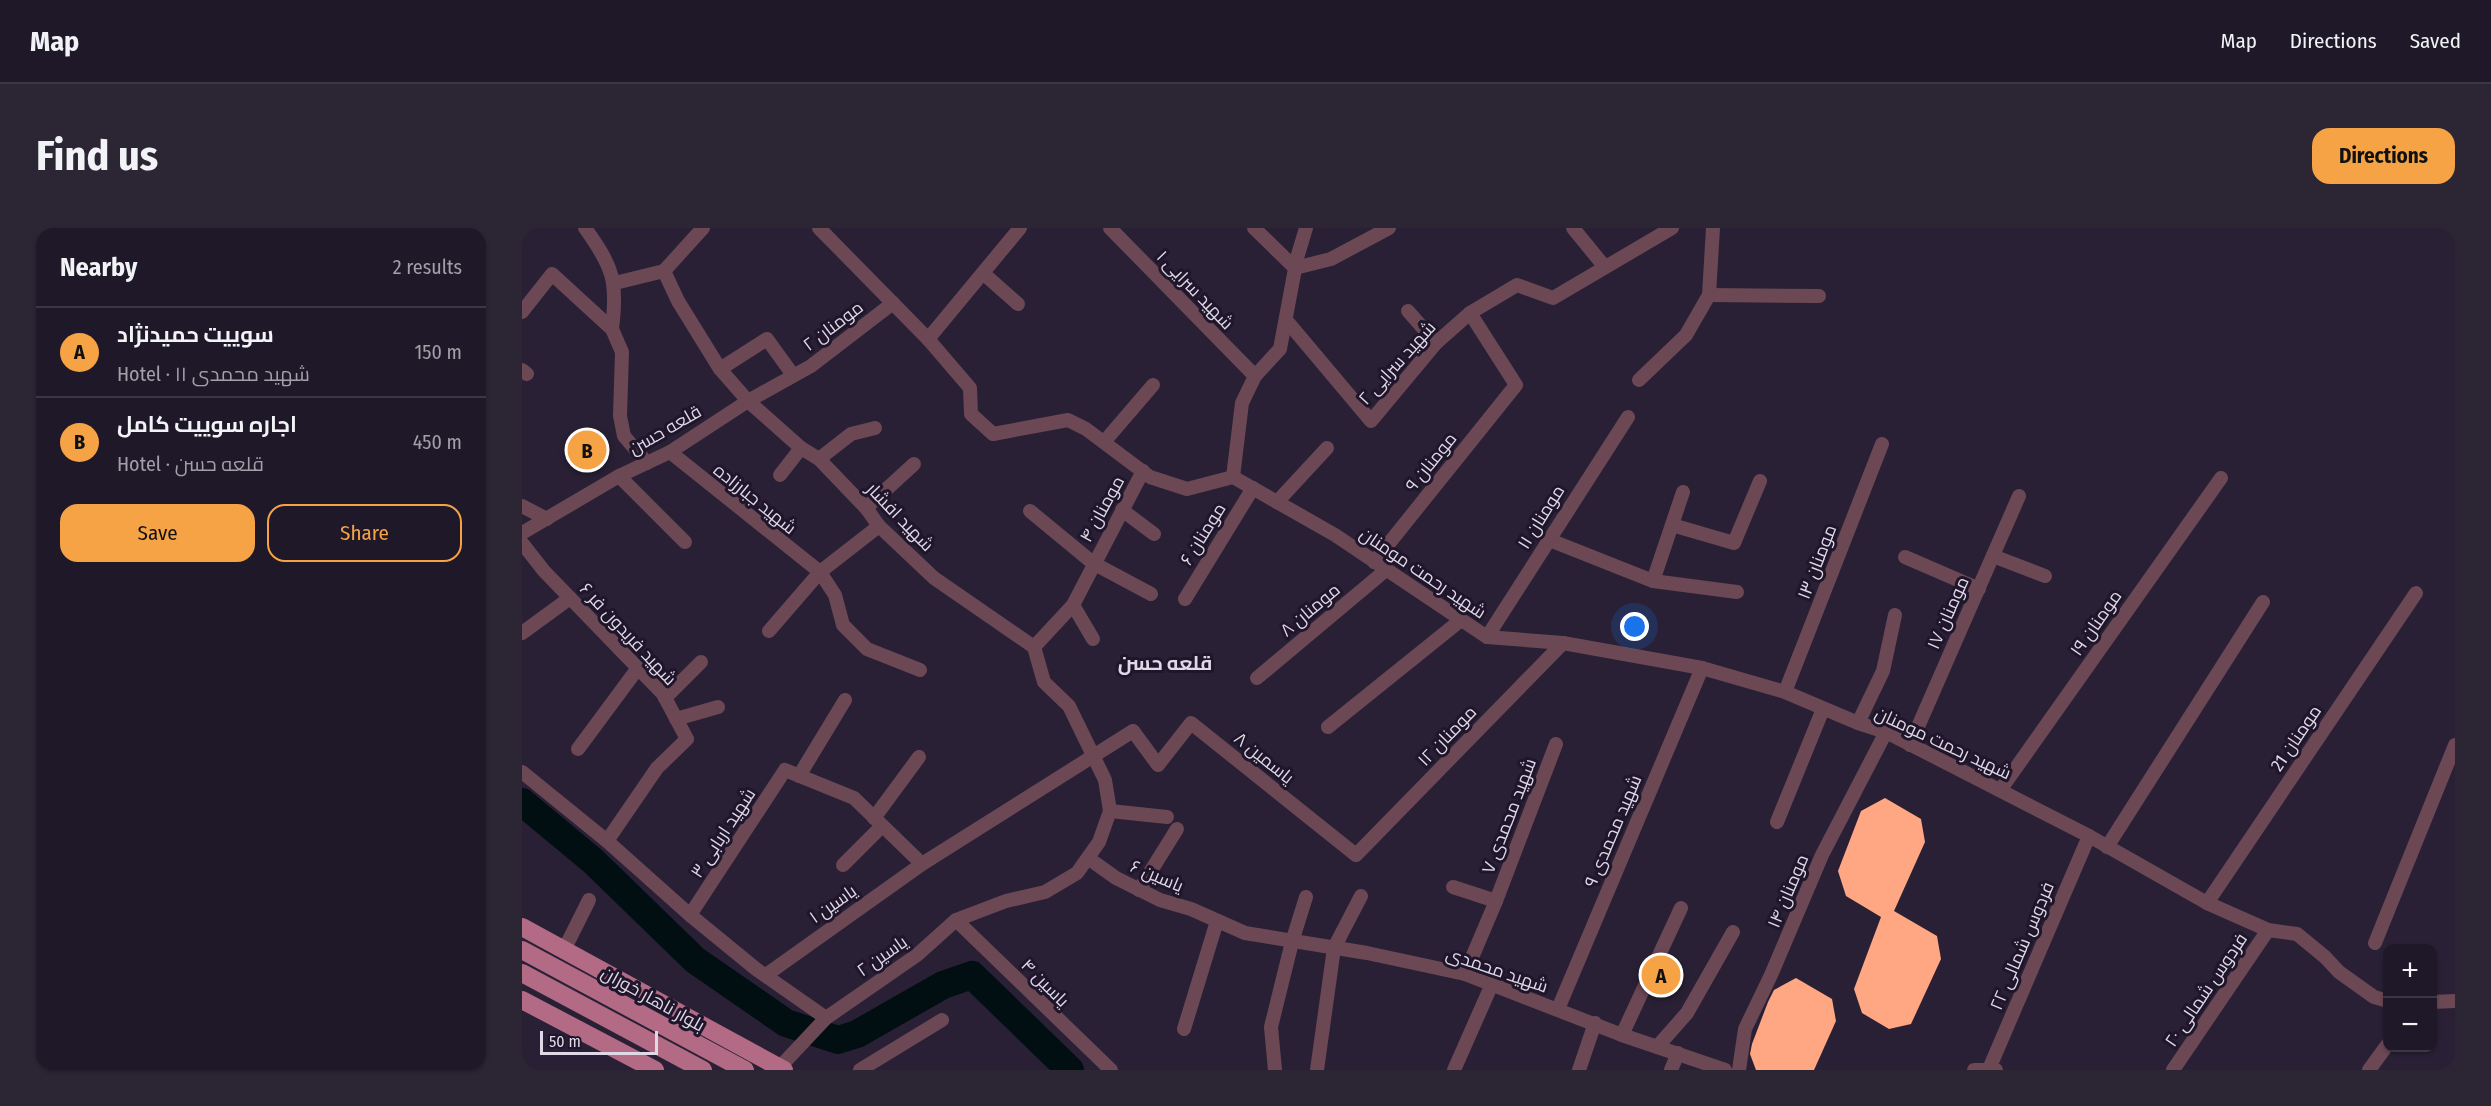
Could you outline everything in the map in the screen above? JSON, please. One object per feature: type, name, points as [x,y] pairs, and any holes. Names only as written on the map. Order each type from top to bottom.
[{"type":"main road","name":"بلوار ناهار خوران","points":[[522,927],[781,1069]]},
{"type":"main road","points":[[522,950],[746,1070]]},
{"type":"main road","points":[[522,973],[703,1070]]},
{"type":"main road","points":[[522,1000],[644,1067]]},
{"type":"street","points":[[585,228],[603,254],[615,283],[612,329]]},
{"type":"street","points":[[615,283],[664,271],[703,228]]},
{"type":"street","points":[[819,228],[928,339],[970,388],[971,414],[993,434],[1068,420],[1086,429],[1150,477],[1187,489],[1233,477],[1242,403],[1255,376],[1280,349],[1295,268],[1306,228]]},
{"type":"street","points":[[928,339],[1020,228]]},
{"type":"street","name":"شهید سرایی ۱","points":[[1110,228],[1255,376]]},
{"type":"street","points":[[1254,228],[1295,268]]},
{"type":"street","points":[[1295,268],[1331,259],[1389,228]]},
{"type":"street","points":[[1573,228],[1604,266]]},
{"type":"street","name":"شهید سرایی ۲","points":[[1286,320],[1371,421],[1436,343],[1470,313],[1517,285],[1553,298],[1656,235],[1672,228]]},
{"type":"street","points":[[1639,380],[1686,335],[1709,295],[1713,228]]},
{"type":"street","name":"شهید افشار","points":[[664,271],[678,301],[720,369],[748,401],[801,447],[819,459],[866,508],[879,526],[934,578],[1034,647]]},
{"type":"street","points":[[522,312],[552,273],[612,329],[622,352],[620,416],[624,436],[647,463]]},
{"type":"street","points":[[984,274],[1018,304]]},
{"type":"street","points":[[1709,295],[1819,296]]},
{"type":"street","name":"۲ مومنان","points":[[793,375],[811,366],[893,303]]},
{"type":"street","points":[[1408,311],[1436,343]]},
{"type":"street","name":"مومنان ۹","points":[[1374,562],[1516,385],[1470,313]]},
{"type":"street","points":[[720,369],[767,339],[793,375]]},
{"type":"street","name":"قلعه حسن","points":[[522,533],[620,476],[670,452],[748,401],[793,375]]},
{"type":"street","points":[[1104,442],[1153,385]]},
{"type":"street","name":"مومنان ۱۱","points":[[1487,637],[1547,539],[1628,417]]},
{"type":"street","points":[[819,459],[851,434],[875,428]]},
{"type":"street","name":"مومنان ۱۳","points":[[1785,692],[1882,444]]},
{"type":"street","points":[[780,475],[801,447]]},
{"type":"street","points":[[1276,502],[1327,448]]},
{"type":"street","name":"شهید جبارزاده","points":[[670,452],[820,572],[835,595],[843,626],[867,649],[920,670]]},
{"type":"street","points":[[866,508],[914,464]]},
{"type":"street","name":"۴ مومنان","points":[[1034,647],[1073,605],[1143,471]]},
{"type":"street","points":[[620,476],[685,542]]},
{"type":"street","name":"شهید رحمت مومنان","points":[[1233,477],[1335,535],[1487,637],[1563,643],[1702,668],[1785,692],[1858,723],[1886,732],[2089,836],[2206,903],[2268,930],[2297,934],[2339,972],[2374,997],[2383,1000]]},
{"type":"street","name":"مومنان ۱۹","points":[[2001,789],[2221,478]]},
{"type":"street","points":[[1672,525],[1734,543],[1760,482]]},
{"type":"street","name":"مومنان ۶","points":[[1185,599],[1252,488]]},
{"type":"street","points":[[1653,582],[1683,492]]},
{"type":"street","name":"مومنان ۱۷","points":[[1910,745],[2019,496]]},
{"type":"street","points":[[522,506],[547,519]]},
{"type":"street","points":[[1122,510],[1154,534]]},
{"type":"street","points":[[1030,512],[1093,563],[1151,594]]},
{"type":"street","points":[[769,631],[820,572],[879,526]]},
{"type":"street","points":[[1547,539],[1653,582],[1737,592]]},
{"type":"street","name":"شهید فریدون فر ۶","points":[[522,543],[570,598],[665,698],[687,739],[657,768],[608,841]]},
{"type":"street","points":[[1993,556],[2045,576]]},
{"type":"street","points":[[1905,557],[1979,589]]},
{"type":"street","name":"مومنان ۸","points":[[1257,678],[1386,570]]},
{"type":"street","name":"مومنان 21","points":[[2206,903],[2416,593]]},
{"type":"street","points":[[522,633],[570,598]]},
{"type":"street","points":[[2107,847],[2263,602]]},
{"type":"street","points":[[1073,605],[1093,639]]},
{"type":"street","points":[[1858,723],[1883,670],[1895,615]]},
{"type":"street","points":[[1328,727],[1461,620]]},
{"type":"street","name":"مومنان ۱۲","points":[[1356,855],[1563,643]]},
{"type":"street","points":[[1034,647],[1044,682],[1069,706],[1106,780],[1110,811],[1167,817]]},
{"type":"street","points":[[665,698],[701,662]]},
{"type":"street","points":[[578,749],[638,668]]},
{"type":"street","name":"۹ شهید محمدی","points":[[1558,1009],[1702,668]]},
{"type":"street","points":[[845,700],[799,776],[854,798],[922,864]]},
{"type":"street","points":[[676,719],[718,707]]},
{"type":"street","points":[[1777,822],[1823,709]]},
{"type":"street","name":"یاسمین ۸","points":[[1158,765],[1191,723],[1356,855]]},
{"type":"street","name":"یاسین ۱","points":[[766,975],[922,864],[1133,731],[1158,765]]},
{"type":"street","name":"مومنان ۱۴","points":[[1739,1070],[1745,1029],[1771,975],[1822,855],[1886,732]]},
{"type":"street","name":"شهید محمدی ۷","points":[[1465,974],[1496,902],[1556,744]]},
{"type":"street","points":[[2375,943],[2455,745]]},
{"type":"street","points":[[843,865],[878,822],[919,757]]},
{"type":"street","name":"شهید اربابی ۳","points":[[690,915],[785,770],[799,776]]},
{"type":"street","points":[[522,772],[608,841],[690,915],[821,1022]]},
{"type":"street","name":"یاسین ۲","points":[[781,1069],[821,1022],[916,955],[956,921],[1006,901],[1045,892],[1077,873],[1099,842],[1110,811]]},
{"type":"street","points":[[1139,890],[1177,830]]},
{"type":"street","name":"فردوس شمالی ۲۲","points":[[1992,1070],[2089,836]]},
{"type":"street","name":"یاسین ۶","points":[[1088,858],[1116,878],[1139,890],[1217,921]]},
{"type":"street","name":"شهید محمدی ۷","points":[[1453,887],[1496,902]]},
{"type":"street","points":[[1317,1070],[1334,948],[1361,896]]},
{"type":"street","points":[[1275,1070],[1271,1027],[1292,942],[1306,897]]},
{"type":"street","points":[[564,950],[589,900]]},
{"type":"street","points":[[1622,1035],[1681,908]]},
{"type":"street","name":"یاسین ۴","points":[[956,921],[1111,1070]]},
{"type":"street","points":[[1184,1029],[1217,921]]},
{"type":"street","name":"شهید محمدی","points":[[1217,921],[1245,933],[1465,974],[1622,1035],[1725,1070]]},
{"type":"street","name":"فردوس شمالی ۲۰","points":[[2173,1070],[2268,930]]},
{"type":"street","points":[[1657,1047],[1687,1013],[1733,933]]},
{"type":"street","points":[[1454,1070],[1492,984]]},
{"type":"street","points":[[2437,1002],[2455,1001]]},
{"type":"street","points":[[860,1070],[942,1020]]},
{"type":"street","points":[[1579,1070],[1595,1023]]},
{"type":"street","points":[[2369,1070],[2383,1051]]},
{"type":"street","points":[[1671,1070],[1678,1053]]},
{"type":"street","points":[[1974,1070],[1992,1070]]},
{"type":"building","points":[[1885,798],[1921,819],[1925,842],[1894,911],[1937,936],[1941,959],[1911,1024],[1889,1029],[1862,1013],[1854,989],[1881,917],[1846,896],[1838,871],[1861,811]]},
{"type":"building","points":[[1796,978],[1832,999],[1836,1021],[1814,1070],[1756,1070],[1750,1054],[1768,1002],[1774,990]]},
{"type":"waterway","points":[[522,802],[593,861],[695,960],[786,1023],[838,1040],[857,1034],[943,985],[972,975],[1070,1070]]},
{"type":"place","name":"اجاره سوییت کامل","points":[[587,450]]},
{"type":"place","name":"سوییت حمیدنژاد","points":[[1661,975]]},
{"type":"district","name":"قلعه حسن","points":[[1165,663]]}]
